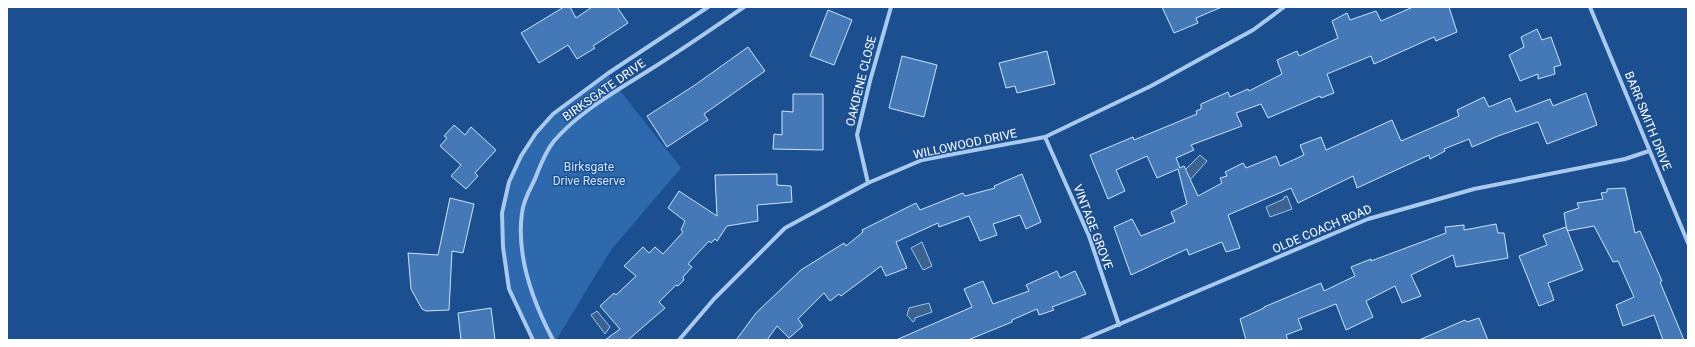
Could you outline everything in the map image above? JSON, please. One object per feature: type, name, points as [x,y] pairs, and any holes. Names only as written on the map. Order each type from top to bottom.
[{"type":"street","name":"BIRKSGATE DRIVE","points":[[532,340],[509,289],[503,247],[502,213],[509,182],[521,156],[536,134],[553,114],[607,74],[708,7]]},
{"type":"street","name":"BIRKSGATE DRIVE","points":[[553,340],[543,320],[527,274],[520,238],[522,211],[544,157],[553,142],[567,128],[599,103],[744,7]]},
{"type":"street","name":"OAKDENE CLOSE","points":[[868,183],[857,135],[870,81],[891,7]]},
{"type":"street","name":"WILLOWOOD DRIVE","points":[[679,340],[714,299],[785,228],[868,183],[922,160],[1046,137],[1151,86],[1253,30],[1284,7]]},
{"type":"street","name":"BARR SMITH DRIVE","points":[[1590,7],[1688,243]]},
{"type":"street","name":"VINTAGE GROVE","points":[[1046,137],[1089,236],[1119,325]]},
{"type":"street","name":"OLDE COACH ROAD","points":[[1082,340],[1368,219],[1474,189],[1625,159],[1649,151]]},
{"type":"green space","name":"Birksgate Drive Reserve","points":[[607,74],[681,168],[611,250],[556,340],[533,340],[509,289],[503,247],[502,213],[509,182],[521,156],[536,134],[553,114]]},
{"type":"shaded area","points":[[1200,155],[1207,161],[1190,180],[1183,172]]},
{"type":"shaded area","points":[[1287,196],[1292,209],[1270,217],[1266,207],[1284,199],[1284,197]]},
{"type":"shaded area","points":[[922,242],[932,266],[923,270],[911,248]]},
{"type":"shaded area","points":[[929,303],[932,312],[915,318],[913,322],[907,315],[909,308]]},
{"type":"shaded area","points":[[597,311],[610,327],[605,334],[591,315]]},
{"type":"building","points":[[564,7],[570,7],[576,18],[592,7],[617,7],[628,23],[593,46],[595,48],[577,59],[568,45],[539,63],[521,33]]},
{"type":"building","points":[[1162,7],[1222,7],[1196,18],[1198,23],[1174,33]]},
{"type":"building","points":[[1413,7],[1449,7],[1457,32],[1436,41],[1434,37],[1374,64],[1371,56],[1327,74],[1334,93],[1321,98],[1320,96],[1268,118],[1261,104],[1236,113],[1242,126],[1191,145],[1194,150],[1176,158],[1180,168],[1184,166],[1198,196],[1222,183],[1220,178],[1227,176],[1225,172],[1243,163],[1246,168],[1276,156],[1280,166],[1304,155],[1300,145],[1321,137],[1326,150],[1392,120],[1401,141],[1459,116],[1457,110],[1484,97],[1489,107],[1510,98],[1516,112],[1550,99],[1553,106],[1586,93],[1597,125],[1547,144],[1538,122],[1472,147],[1469,139],[1444,149],[1445,151],[1430,159],[1429,155],[1357,188],[1353,176],[1298,203],[1291,188],[1228,215],[1240,248],[1226,252],[1222,242],[1189,255],[1187,249],[1131,275],[1114,227],[1132,219],[1141,236],[1175,222],[1171,212],[1187,204],[1178,169],[1157,178],[1147,156],[1116,170],[1125,191],[1108,199],[1090,155],[1133,137],[1134,140],[1197,114],[1196,111],[1201,109],[1201,104],[1228,92],[1230,97],[1248,89],[1249,91],[1282,74],[1277,60],[1297,51],[1299,56],[1338,38],[1332,21],[1347,13],[1350,20],[1376,11],[1381,21]]},
{"type":"building","points":[[828,10],[852,20],[834,65],[810,56]]},
{"type":"building","points":[[1537,29],[1542,40],[1551,37],[1561,65],[1554,67],[1555,74],[1538,79],[1538,74],[1520,81],[1509,55],[1524,47],[1521,37]]},
{"type":"building","points":[[748,47],[765,71],[704,114],[708,120],[667,147],[647,116],[695,85]]},
{"type":"building","points":[[1047,51],[1055,84],[1017,93],[1015,86],[1006,88],[999,63]]},
{"type":"building","points":[[902,56],[937,65],[924,117],[889,108]]},
{"type":"building","points":[[793,94],[823,94],[823,150],[773,149],[774,134],[782,135],[782,111],[793,112]]},
{"type":"building","points":[[454,125],[465,135],[471,127],[496,150],[475,173],[478,176],[466,189],[451,176],[461,165],[440,146],[447,138],[444,136]]},
{"type":"building","points":[[777,174],[777,185],[791,186],[792,202],[757,205],[758,221],[727,226],[717,241],[715,239],[711,243],[709,241],[688,264],[692,267],[683,277],[684,280],[678,286],[676,285],[659,302],[665,308],[628,340],[605,340],[620,329],[600,306],[614,293],[616,295],[636,276],[624,266],[643,247],[649,253],[655,247],[663,254],[683,232],[681,230],[685,221],[668,208],[679,191],[717,216],[715,175]]},
{"type":"building","points":[[1022,174],[1041,222],[1026,229],[1020,215],[993,224],[997,235],[980,241],[969,216],[939,227],[938,223],[896,242],[907,268],[886,276],[881,266],[841,296],[839,294],[830,301],[824,293],[798,319],[803,326],[789,338],[777,326],[767,340],[736,340],[756,313],[801,270],[844,243],[846,246],[863,232],[862,230],[916,203],[920,210],[963,193],[965,196],[995,188],[994,186]]},
{"type":"building","points":[[1625,188],[1635,233],[1640,231],[1662,281],[1660,282],[1684,340],[1663,340],[1654,315],[1623,326],[1616,305],[1634,297],[1618,261],[1613,262],[1594,226],[1567,231],[1564,213],[1579,208],[1577,203],[1603,199],[1601,193],[1607,192],[1607,189]]},
{"type":"building","points":[[450,198],[474,204],[463,253],[452,251],[449,310],[426,311],[422,309],[411,289],[408,253],[438,255]]},
{"type":"building","points":[[1496,224],[1498,233],[1504,233],[1508,258],[1456,267],[1453,255],[1411,275],[1421,296],[1402,303],[1395,286],[1366,301],[1373,317],[1346,330],[1336,304],[1298,319],[1302,329],[1286,335],[1288,340],[1246,340],[1240,319],[1264,307],[1321,283],[1324,291],[1355,276],[1351,267],[1446,233],[1445,227],[1464,225],[1464,230]]},
{"type":"building","points":[[1566,227],[1583,270],[1548,283],[1554,300],[1539,306],[1519,256],[1547,245],[1543,235]]},
{"type":"building","points":[[1057,271],[1060,278],[1075,271],[1086,294],[1052,307],[1054,310],[1039,315],[1037,309],[1012,320],[1012,322],[968,340],[896,340],[972,307],[964,289],[983,281],[993,304],[1029,291],[1026,285]]},
{"type":"building","points":[[491,308],[495,340],[461,340],[458,313]]},
{"type":"building","points":[[1479,318],[1488,340],[1419,340],[1465,320],[1467,322]]}]
